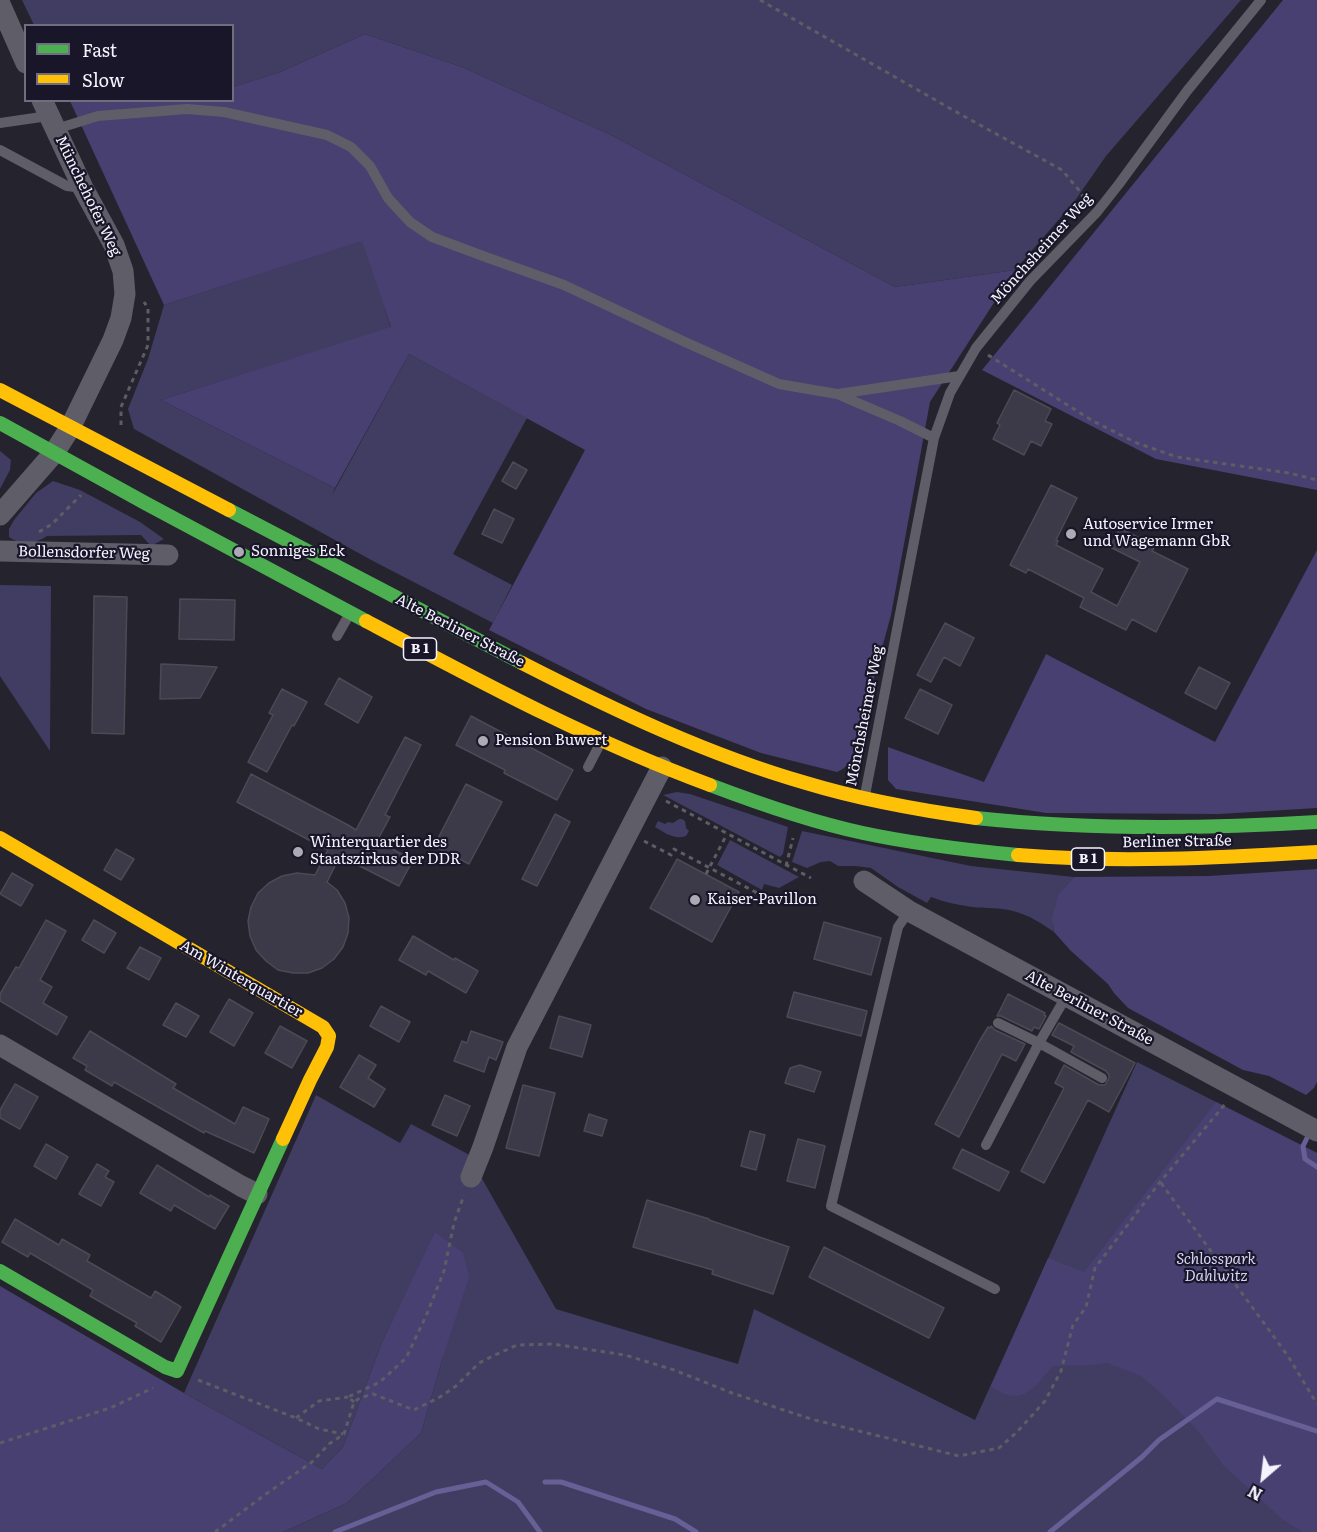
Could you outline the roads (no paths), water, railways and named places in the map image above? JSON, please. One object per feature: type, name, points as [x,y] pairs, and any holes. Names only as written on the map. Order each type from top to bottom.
[{"type":"main road","name":"B 1","points":[[0,390],[70,428]]},
{"type":"main road","name":"B 1","points":[[0,423],[503,693],[662,767]]},
{"type":"main road","name":"Alte Berliner Straße","points":[[70,428],[576,691],[688,741],[752,766],[864,798]]},
{"type":"main road","name":"Berliner Straße","points":[[662,767],[733,795],[800,816],[860,832],[957,850],[1021,856],[1135,860],[1317,852]]},
{"type":"main road","name":"Berliner Straße","points":[[864,798],[952,815],[1061,825],[1175,828],[1317,822]]},
{"type":"main road","name":"Am Winterquartier","points":[[0,838],[323,1027],[329,1036],[327,1047],[177,1371],[165,1367],[0,1271]]},
{"type":"street","points":[[0,4],[24,58]]},
{"type":"street","name":"Münchehofer Weg","points":[[0,515],[54,453],[70,428],[113,340],[121,318],[125,294],[123,271],[114,245],[83,188],[49,115]]},
{"type":"street","name":"Bollensdorfer Weg","points":[[0,551],[168,555]]},
{"type":"street","points":[[471,1177],[517,1047],[662,767]]},
{"type":"street","name":"Alte Berliner Straße","points":[[864,880],[909,911],[1317,1131]]},
{"type":"street","points":[[0,1045],[257,1194]]},
{"type":"lane","name":"Mönchsheimer Weg","points":[[864,798],[934,438],[944,406],[976,348],[1030,281],[1096,212],[1119,184],[1187,91],[1261,0]]},
{"type":"lane","points":[[0,123],[49,115],[99,116],[187,109],[224,111],[327,135],[351,147],[370,166],[388,198],[410,222],[432,237],[564,285],[779,384],[837,394],[934,438]]},
{"type":"lane","points":[[0,150],[67,186],[83,188]]},
{"type":"lane","points":[[837,394],[959,376]]},
{"type":"lane","points":[[337,636],[350,612]]},
{"type":"lane","points":[[588,767],[602,741]]},
{"type":"lane","points":[[909,911],[898,927],[831,1206],[995,1289]]},
{"type":"lane","points":[[986,1145],[1066,995]]},
{"type":"lane","points":[[998,1023],[1102,1078]]},
{"type":"waterway","points":[[1310,1132],[1303,1146],[1305,1159],[1317,1167]]},
{"type":"waterway","points":[[1050,1532],[1142,1457],[1159,1440],[1217,1399],[1317,1431]]},
{"type":"waterway","points":[[335,1532],[436,1492],[486,1482],[518,1502],[540,1532]]},
{"type":"waterway","points":[[545,1482],[561,1482],[675,1519],[696,1532]]},
{"type":"place","name":"Autoservice Irmer und Wagemann GbR","points":[[1071,534]]},
{"type":"place","name":"Sonniges Eck","points":[[239,552]]},
{"type":"place","name":"Pension Buwert","points":[[483,741]]},
{"type":"place","name":"Winterquartier des Staatszirkus der DDR","points":[[298,852]]},
{"type":"place","name":"Kaiser-Pavillon","points":[[695,900]]},
{"type":"park label","name":"Schlosspark Dahlwitz","points":[[1216,1268]]}]
